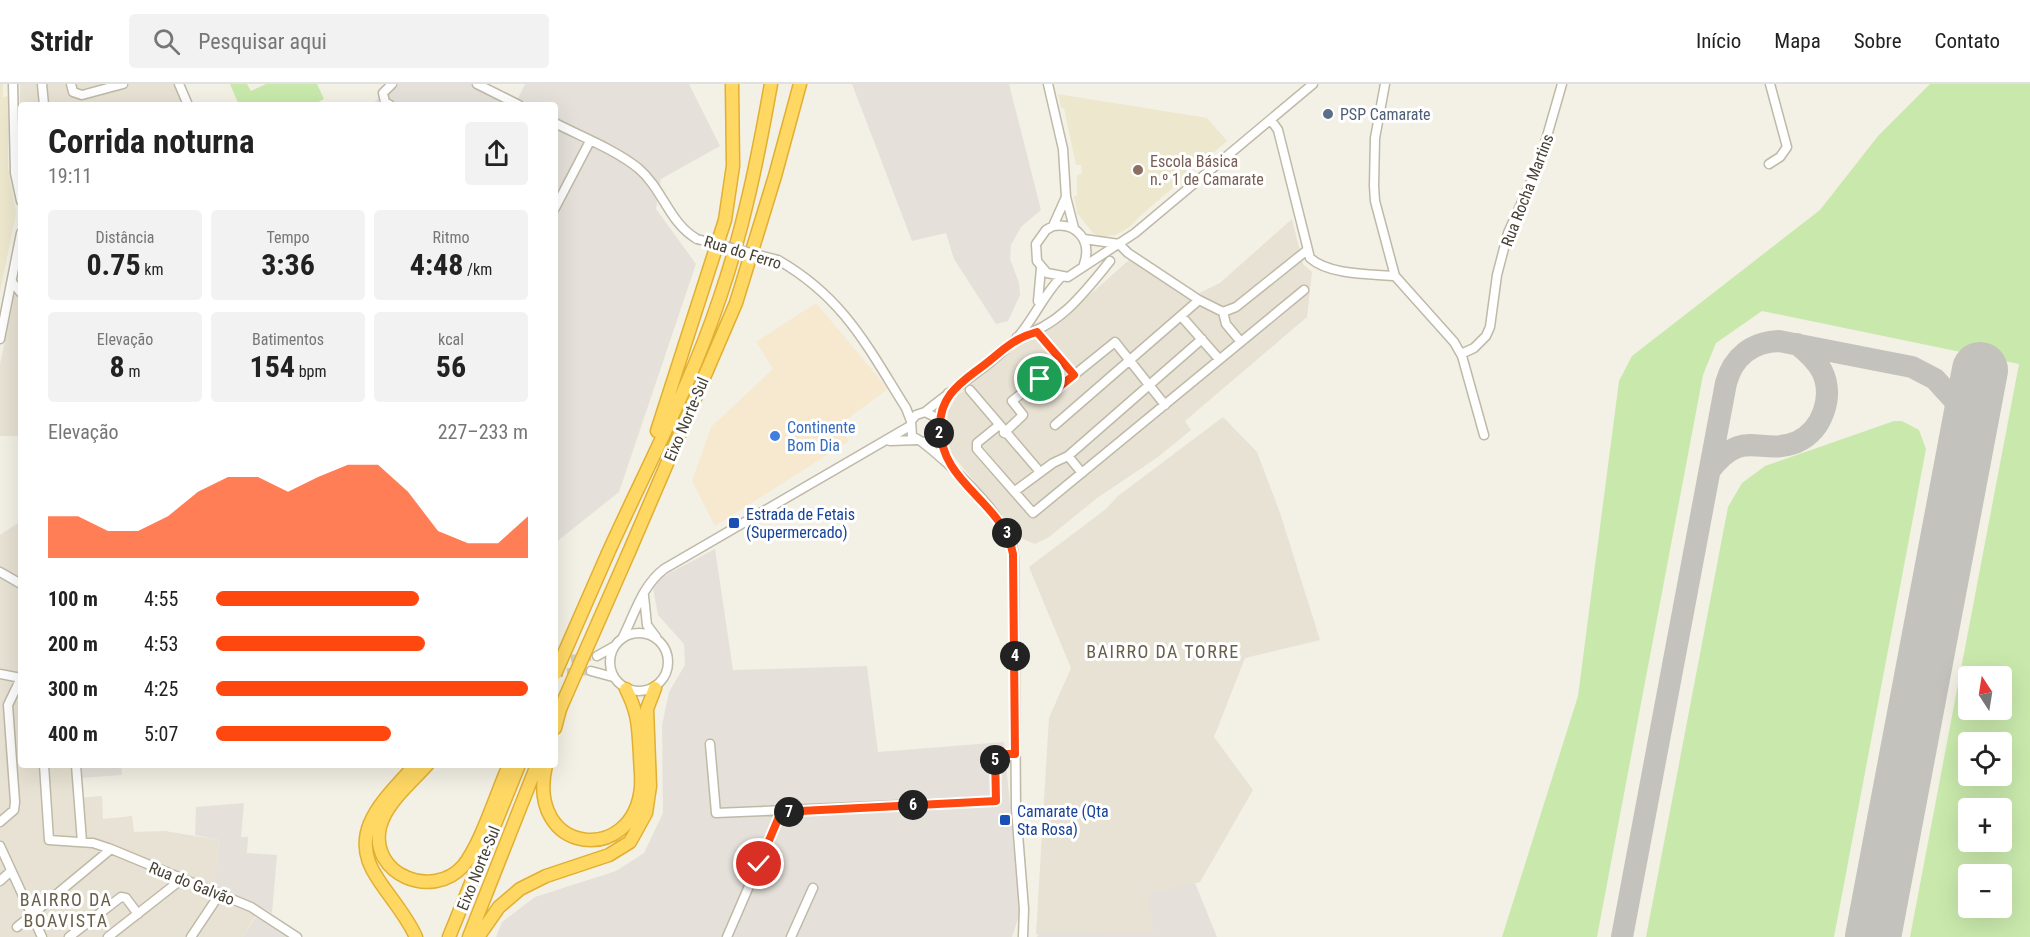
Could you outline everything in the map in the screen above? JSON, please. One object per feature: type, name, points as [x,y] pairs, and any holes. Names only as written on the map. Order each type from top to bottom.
[{"type":"highway","points":[[643,475],[725,220],[733,166],[732,84]]},
{"type":"highway","points":[[558,666],[643,475],[693,370],[720,298],[749,199],[771,84]]},
{"type":"highway","points":[[791,109],[795,84]]},
{"type":"highway","points":[[791,109],[800,84]]},
{"type":"highway","name":"Eixo Norte-Sul","points":[[558,713],[735,303],[776,176],[791,109]]},
{"type":"highway","points":[[478,937],[499,907],[520,889],[546,876],[609,855],[630,842],[646,813],[650,786],[647,709],[655,688]]},
{"type":"highway","points":[[545,768],[542,782],[546,808],[558,827],[577,840],[599,840],[620,830],[635,807],[641,788],[638,712],[626,689]]},
{"type":"highway","points":[[412,768],[375,810],[365,832],[366,857],[376,878],[408,918],[416,937]]},
{"type":"highway","points":[[424,768],[386,811],[380,829],[381,849],[389,866],[404,878],[424,884],[443,880],[463,866],[474,847],[508,768]]},
{"type":"highway","name":"Eixo Norte-Sul","points":[[449,937],[518,768]]},
{"type":"highway","name":"Eixo Norte-Sul","points":[[469,937],[536,768]]},
{"type":"street","points":[[13,84],[17,138],[15,173],[18,187]]},
{"type":"street","points":[[42,84],[44,102]]},
{"type":"street","points":[[71,84],[73,92],[82,95],[123,84]]},
{"type":"street","points":[[179,84],[187,102]]},
{"type":"street","points":[[385,102],[383,93],[393,84]]},
{"type":"street","points":[[477,84],[513,102]]},
{"type":"street","points":[[1048,84],[1063,149],[1066,197],[1074,228],[1084,239],[1087,247],[1084,264]]},
{"type":"street","points":[[597,656],[613,647],[623,637],[644,592],[652,579],[664,569],[882,442],[915,418],[1017,337],[1031,320],[1038,304],[1061,278],[1074,274],[1084,264],[1135,233],[1313,84]]},
{"type":"street","points":[[1385,84],[1377,124],[1374,186],[1375,201],[1395,276],[1454,342],[1461,354],[1484,435]]},
{"type":"street","name":"Rua Rocha Martins","points":[[1461,354],[1480,342],[1490,327],[1497,275],[1508,234],[1539,164],[1562,84]]},
{"type":"street","points":[[1769,164],[1780,157],[1787,147],[1770,84]]},
{"type":"street","points":[[1271,120],[1278,130],[1306,251],[1316,263],[1324,266],[1360,274],[1395,276]]},
{"type":"street","name":"Rua do Ferro","points":[[558,125],[638,168],[659,192],[679,227],[697,239],[778,260],[807,277],[829,296],[862,337],[906,408],[915,418]]},
{"type":"street","points":[[558,199],[590,141]]},
{"type":"street","points":[[1053,226],[1066,197]]},
{"type":"street","points":[[1038,304],[1041,268],[1035,253],[1036,244],[1046,230],[1053,226],[1074,228]]},
{"type":"street","points":[[1084,239],[1119,244],[1128,253],[1199,300],[1223,312],[1236,307],[1306,251]]},
{"type":"street","points":[[0,339],[18,249]]},
{"type":"street","points":[[1017,337],[1037,332],[1071,308],[1110,261]]},
{"type":"street","points":[[1041,268],[1061,278]]},
{"type":"street","points":[[12,282],[18,289]]},
{"type":"street","points":[[1165,405],[1115,342],[1058,388],[1040,379],[1012,401],[1023,415],[977,443],[977,449],[1033,513],[1165,405],[1219,359],[1304,290]]},
{"type":"street","points":[[1054,425],[1130,362],[1199,300]]},
{"type":"street","points":[[1223,312],[1226,324],[1241,342]]},
{"type":"street","points":[[1182,316],[1219,359]]},
{"type":"street","points":[[1037,332],[1074,375]]},
{"type":"street","points":[[1015,491],[1040,472],[1068,456],[1202,339]]},
{"type":"street","points":[[970,390],[1040,472]]},
{"type":"street","points":[[946,460],[939,433],[939,422],[949,392]]},
{"type":"street","points":[[915,418],[934,415],[939,422]]},
{"type":"street","points":[[915,418],[919,441],[946,460],[1001,524],[1011,541],[1014,567],[1016,812],[1024,909],[1023,937]]},
{"type":"street","points":[[882,442],[932,441],[939,433]]},
{"type":"street","points":[[1068,456],[1082,473]]},
{"type":"street","points":[[0,572],[18,582]]},
{"type":"street","points":[[613,647],[610,668],[614,677],[626,689],[635,692],[655,688],[663,680],[668,669],[669,657],[664,646],[647,625],[644,592]]},
{"type":"street","points":[[623,637],[634,633],[645,633],[656,638]]},
{"type":"street","points":[[591,671],[614,677]]},
{"type":"street","points":[[0,674],[18,677]]},
{"type":"street","points":[[0,822],[14,810],[8,705],[18,684]]},
{"type":"street","points":[[710,744],[716,813],[996,801],[995,754],[1015,754]]},
{"type":"street","name":"Rua do Galvão","points":[[44,768],[49,840],[93,843],[111,849],[251,907],[297,937]]},
{"type":"street","points":[[76,768],[82,842]]},
{"type":"street","points":[[727,937],[781,812]]},
{"type":"street","points":[[0,846],[42,937]]},
{"type":"street","points":[[17,927],[111,849]]},
{"type":"street","points":[[0,881],[11,871]]},
{"type":"street","points":[[108,937],[182,879]]},
{"type":"street","points":[[791,937],[813,888]]},
{"type":"street","points":[[190,937],[219,895]]},
{"type":"street","points":[[69,937],[121,897],[126,898],[138,914]]},
{"type":"shaded area","points":[[0,84],[3,84],[3,97],[8,96],[8,168],[16,213],[0,292]]},
{"type":"shaded area","points":[[20,84],[175,84],[182,102],[20,102]]},
{"type":"shaded area","points":[[395,84],[476,84],[507,102],[374,102]]},
{"type":"shaded area","points":[[525,84],[689,84],[720,146],[661,179],[656,209],[696,264],[619,492],[558,541],[558,102],[516,102]]},
{"type":"shaded area","points":[[852,84],[1009,84],[1041,210],[1021,227],[1011,245],[1010,259],[1019,283],[1020,295],[1008,321],[996,324],[954,259],[946,233],[912,241]]},
{"type":"shaded area","name":"Escola Básica n.º 1 de Camarate","points":[[1058,94],[1207,118],[1227,141],[1131,226],[1116,235],[1101,237],[1093,233],[1077,213],[1074,196],[1077,196],[1077,175],[1082,174],[1081,165],[1076,165],[1064,108],[1061,108]]},
{"type":"shaded area","points":[[1292,219],[1303,264],[1312,272],[1307,317],[1185,421],[1191,430],[1158,457],[1097,498],[1049,537],[1035,544],[1023,539],[949,451],[948,412],[956,397],[1027,339],[1058,323],[1129,260],[1184,294],[1187,299],[1220,283]]},
{"type":"shaded area","points":[[18,279],[18,436],[0,436],[0,364]]},
{"type":"shaded area","points":[[816,303],[888,389],[839,425],[849,441],[715,526],[692,481],[711,427],[773,369],[756,342]]},
{"type":"shaded area","points":[[1223,417],[1257,452],[1280,513],[1320,640],[1245,658],[1214,737],[1253,790],[1200,882],[1151,894],[1157,937],[1036,934],[1049,718],[1071,668],[1029,567]]},
{"type":"shaded area","points":[[18,523],[18,672],[0,668],[0,535]]},
{"type":"shaded area","points":[[715,549],[733,670],[867,666],[878,752],[1004,742],[1020,913],[1012,937],[496,937],[502,922],[535,897],[616,871],[644,853],[663,813],[662,725],[669,692],[685,665],[684,644],[658,615],[653,588],[662,577]]},
{"type":"shaded area","points":[[0,679],[18,682],[18,768],[72,768],[75,798],[102,796],[103,819],[132,816],[134,832],[165,831],[219,840],[214,887],[261,908],[242,937],[0,937]]},
{"type":"shaded area","points":[[78,768],[121,768],[122,775],[79,778]]},
{"type":"shaded area","points":[[244,803],[241,837],[248,837],[247,853],[277,855],[272,913],[243,898],[214,887],[219,840],[195,835],[196,807]]},
{"type":"shaded area","points":[[1195,883],[1217,937],[1037,937],[1039,932],[1154,934],[1148,893]]},
{"type":"shaded area","points":[[256,917],[289,937],[242,937]]},
{"type":"green space","points":[[230,84],[247,84],[251,91],[266,84],[317,84],[324,99],[318,102],[238,102]]},
{"type":"green space","points":[[1930,84],[2030,84],[2030,937],[1910,937],[1958,685],[1958,720],[2012,720],[2012,666],[1962,666],[2019,364],[1762,311],[1716,343],[1703,375],[1597,937],[1502,937],[1578,696],[1619,381],[1632,356],[1820,210],[1878,136]]},
{"type":"green space","points":[[1894,421],[1902,421],[1919,430],[1926,449],[1834,937],[1646,937],[1728,507],[1742,483],[1765,466]]},
{"type":"taxiway","points":[[1622,937],[1726,383],[1733,366],[1752,348],[1760,344],[1779,341],[1912,367],[1935,379],[1955,401],[1963,427],[1958,487]]},
{"type":"taxiway","points":[[1710,470],[1733,449],[1752,445],[1784,446],[1797,442],[1806,437],[1820,421],[1826,401],[1825,381],[1817,363],[1797,344]]},
{"type":"runway","points":[[1873,937],[1980,370]]},
{"type":"tunnel","points":[[559,660],[597,656]]},
{"type":"tunnel","points":[[558,673],[591,671]]},
{"type":"place","name":"PSP Camarate","points":[[1328,114]]},
{"type":"place","name":"Escola Básica n.º 1 de Camarate","points":[[1138,170]]},
{"type":"place","name":"Continente Bom Dia","points":[[775,436]]},
{"type":"place","name":"Estrada de Fetais (Supermercado)","points":[[734,523]]},
{"type":"place","name":"Camarate (Qta Sta Rosa)","points":[[1005,820]]},
{"type":"district","name":"BAIRRO DA TORRE","points":[[1163,652]]},
{"type":"district","name":"BAIRRO DA BOAVISTA","points":[[66,910]]},
{"type":"route","points":[[759,864],[781,812],[996,801],[995,754],[1015,754],[1013,554],[1011,541],[1001,524],[946,460],[941,446],[939,422],[949,392],[1004,350],[1017,337],[1037,332],[1074,375],[1058,388],[1040,379]]}]
